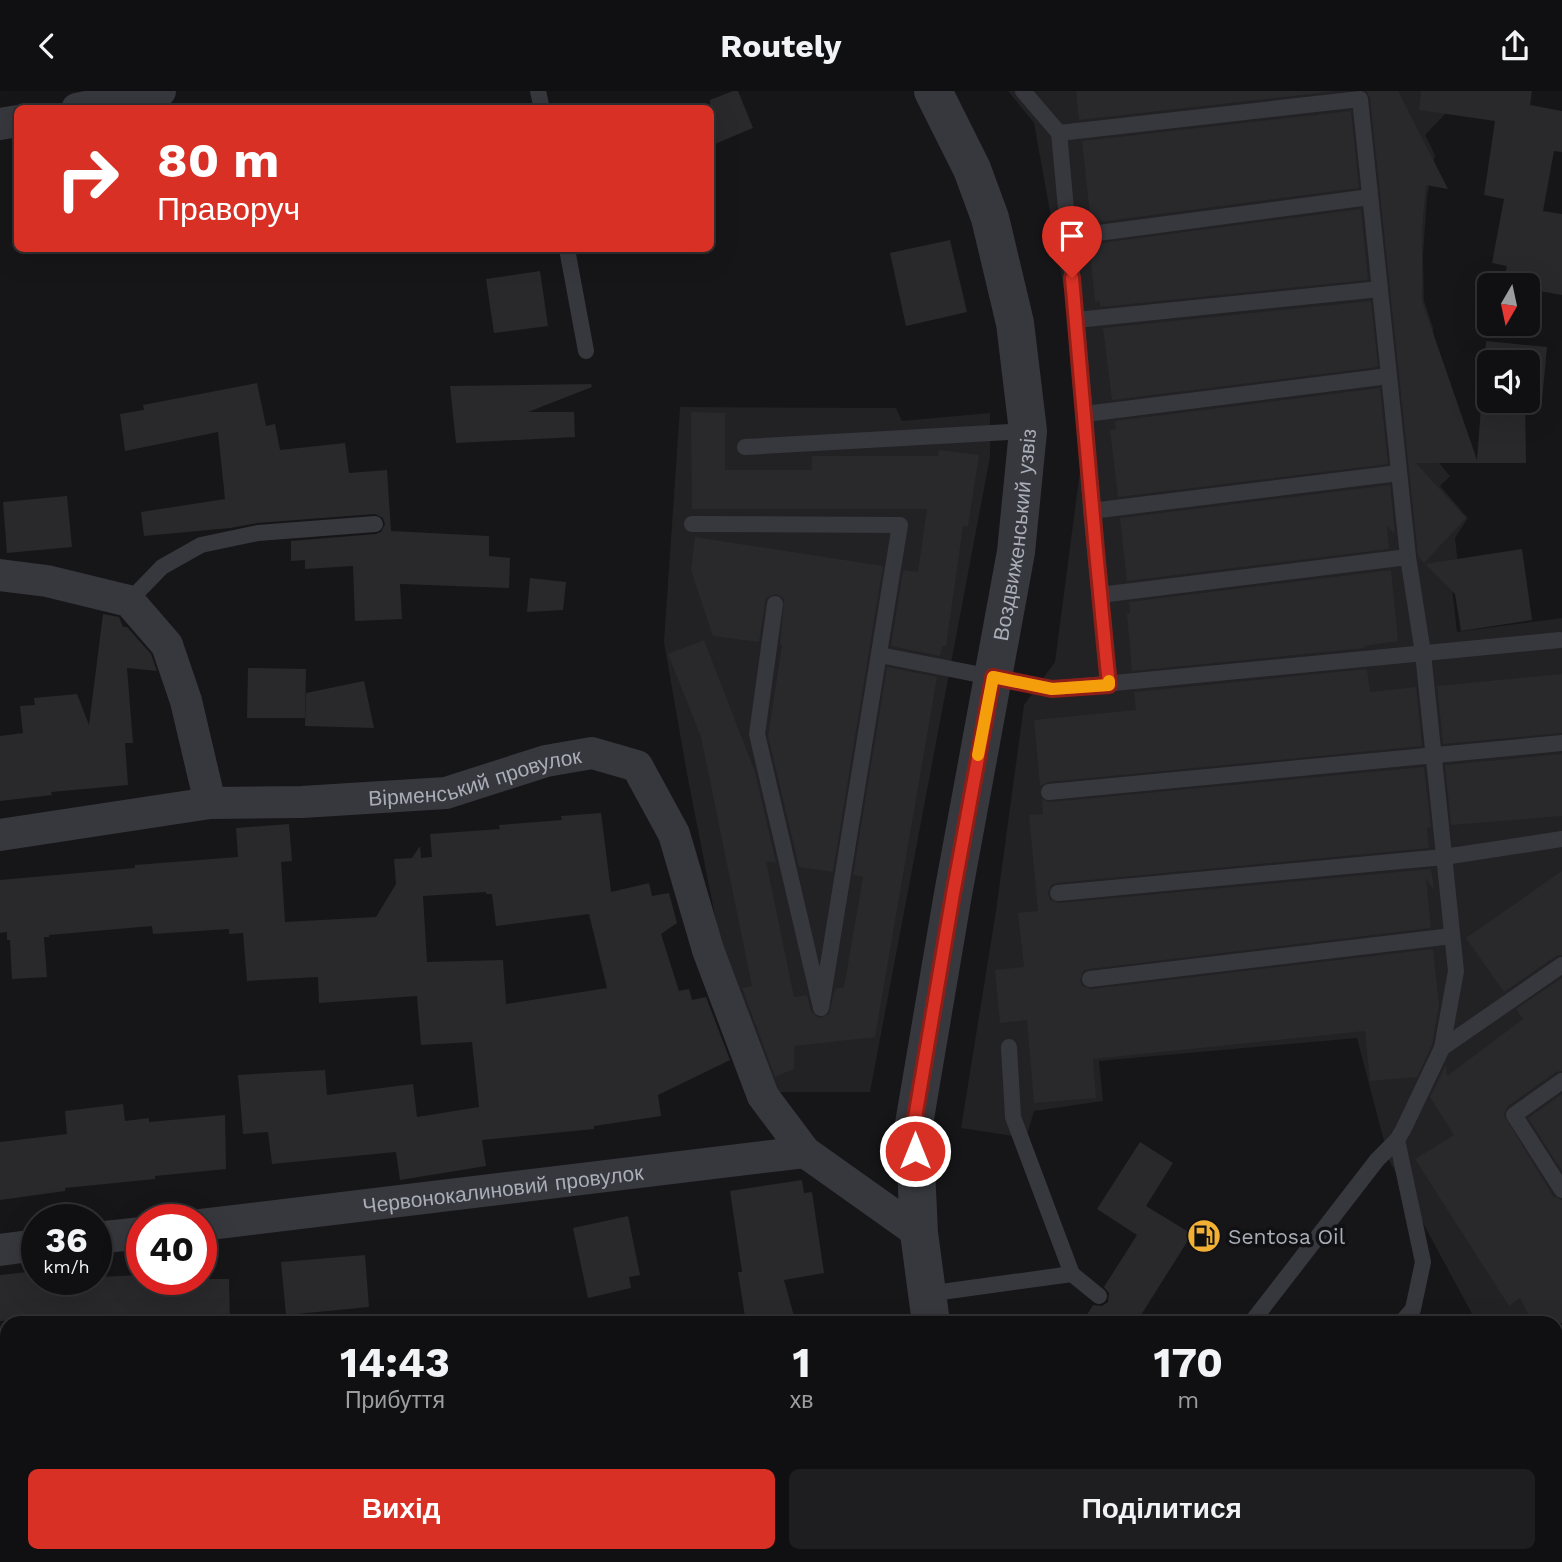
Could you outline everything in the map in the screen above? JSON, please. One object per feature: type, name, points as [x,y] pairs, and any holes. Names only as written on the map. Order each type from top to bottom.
[{"type":"street","name":"Воздвиженський узвіз","points":[[929,1308],[919,1233],[914,1124],[1016,552],[1028,431],[1015,323],[990,218],[972,169],[933,91]]},
{"type":"street","points":[[93,105],[141,93]]},
{"type":"street","points":[[0,575],[47,581],[129,601],[167,645],[186,701],[210,803]]},
{"type":"street","name":"Вірменський провулок","points":[[0,835],[210,803],[302,802],[446,793],[546,761],[592,753],[636,766],[674,834],[708,950],[763,1096],[805,1152],[919,1233]]},
{"type":"street","name":"Червонокалиновий провулок","points":[[217,1223],[805,1152]]},
{"type":"street","points":[[0,1250],[21,1247]]},
{"type":"lane","points":[[1023,91],[1059,133],[1085,414],[1091,511],[1109,685]]},
{"type":"lane","points":[[1059,133],[1360,99],[1408,557],[1423,653],[1456,971],[1442,1048],[1397,1140],[1377,1160],[1256,1316]]},
{"type":"lane","points":[[1068,237],[1370,197]]},
{"type":"lane","points":[[568,252],[586,351]]},
{"type":"lane","points":[[1076,320],[1380,289]]},
{"type":"lane","points":[[1085,414],[1389,376]]},
{"type":"lane","points":[[745,447],[1028,431]]},
{"type":"lane","points":[[1091,511],[1399,473]]},
{"type":"lane","points":[[129,601],[162,568],[201,545],[258,533],[375,524]]},
{"type":"lane","points":[[692,524],[900,525],[821,1008],[757,734],[775,604]]},
{"type":"lane","points":[[1100,595],[1408,557]]},
{"type":"lane","points":[[880,655],[1052,689],[1560,640]]},
{"type":"lane","points":[[1049,792],[1562,743]]},
{"type":"lane","points":[[1058,893],[1444,857],[1562,839]]},
{"type":"lane","points":[[1090,979],[1452,936]]},
{"type":"lane","points":[[1442,1048],[1562,965]]},
{"type":"lane","points":[[1009,1047],[1013,1117],[1072,1274],[1099,1296]]},
{"type":"lane","points":[[1562,1080],[1514,1115],[1562,1190]]},
{"type":"lane","points":[[1397,1140],[1423,1262],[1413,1309],[1407,1316]]},
{"type":"lane","points":[[929,1308],[1072,1274]]},
{"type":"shaded area","points":[[1008,91],[1441,91],[1450,109],[1425,135],[1435,155],[1427,197],[1423,256],[1424,301],[1433,328],[1435,458],[1450,476],[1440,486],[1468,518],[1455,538],[1460,583],[1452,588],[1457,632],[1562,618],[1562,1314],[1473,1316],[1389,1160],[1357,1038],[1099,1061],[1103,1101],[1034,1111],[1026,1138],[961,1128],[996,911],[1024,705],[1055,662],[1080,471],[1069,317],[1034,123]]},
{"type":"shaded area","points":[[680,407],[896,408],[902,421],[990,413],[990,457],[870,1092],[769,1092],[726,972],[664,642]]},
{"type":"building","points":[[738,91],[753,128],[714,144],[714,105],[710,105],[710,100]]},
{"type":"building","points":[[1076,91],[1337,91],[1079,120]]},
{"type":"building","points":[[1366,91],[1398,91],[1448,189],[1426,185],[1422,227],[1422,301],[1477,460],[1481,413],[1525,413],[1526,463],[1416,463],[1466,518],[1424,563],[1418,556],[1370,98]]},
{"type":"building","points":[[1421,91],[1532,91],[1530,105],[1562,111],[1562,152],[1554,151],[1543,211],[1562,214],[1562,295],[1540,291],[1540,273],[1505,273],[1507,266],[1492,263],[1504,199],[1484,195],[1495,121],[1419,110]]},
{"type":"building","points":[[1351,111],[1359,188],[1091,223],[1082,141]]},
{"type":"building","points":[[1361,209],[1368,280],[1100,307],[1100,301],[1095,302],[1090,252],[1094,252],[1093,244]]},
{"type":"building","points":[[950,240],[967,312],[906,326],[890,253]]},
{"type":"building","points":[[540,271],[548,326],[494,333],[486,279]]},
{"type":"building","points":[[1371,301],[1378,367],[1112,400],[1103,328]]},
{"type":"building","points":[[1486,341],[1547,347],[1542,401],[1540,350],[1485,350]]},
{"type":"building","points":[[257,383],[266,426],[275,424],[280,450],[345,443],[349,473],[387,470],[391,531],[489,536],[489,556],[510,558],[509,588],[400,584],[402,619],[355,621],[353,566],[305,569],[305,560],[291,561],[291,541],[376,534],[381,532],[385,524],[383,518],[375,514],[257,523],[144,536],[141,512],[225,499],[218,432],[125,451],[120,414],[144,410],[143,405]]},
{"type":"building","points":[[591,384],[592,387],[528,412],[574,412],[575,437],[456,443],[450,386]]},
{"type":"building","points":[[1380,388],[1388,464],[1118,497],[1110,430],[1116,429],[1115,421]]},
{"type":"building","points":[[691,412],[725,413],[725,470],[812,470],[812,456],[938,456],[939,450],[979,455],[968,526],[963,526],[946,646],[942,646],[940,656],[891,646],[903,570],[918,572],[927,509],[692,509]]},
{"type":"building","points":[[1390,485],[1395,534],[1387,526],[1389,549],[1127,581],[1120,518]]},
{"type":"building","points":[[67,496],[72,547],[7,553],[3,502]]},
{"type":"building","points":[[695,537],[883,566],[833,872],[799,867],[768,736],[782,645],[784,599],[776,594],[766,598],[759,642],[713,636],[691,570]]},
{"type":"building","points":[[1522,549],[1532,620],[1461,631],[1455,594],[1425,564]]},
{"type":"building","points":[[1391,570],[1398,641],[1364,646],[1365,648],[1132,671],[1127,613],[1130,613],[1129,602]]},
{"type":"building","points":[[530,578],[566,582],[563,610],[527,612]]},
{"type":"building","points":[[103,614],[119,617],[123,627],[127,627],[151,654],[157,671],[127,668],[133,743],[125,743],[128,785],[51,792],[52,795],[0,801],[0,736],[23,733],[20,706],[35,705],[34,698],[77,694],[89,725]]},
{"type":"building","points":[[704,640],[755,772],[776,863],[766,861],[794,997],[807,995],[811,1011],[819,1018],[829,1014],[835,989],[844,987],[863,877],[853,875],[887,667],[937,677],[875,1037],[794,1046],[794,1069],[775,1077],[742,988],[752,986],[701,737],[668,654]]},
{"type":"building","points":[[248,668],[306,669],[305,718],[247,718]]},
{"type":"building","points":[[1367,669],[1370,692],[1416,687],[1422,746],[1048,782],[1040,786],[1034,720],[1136,710],[1134,692]]},
{"type":"building","points":[[1562,674],[1562,733],[1443,744],[1437,686]]},
{"type":"building","points":[[364,681],[374,728],[305,726],[306,693]]},
{"type":"building","points":[[1562,754],[1562,816],[1451,825],[1445,765]]},
{"type":"building","points":[[1424,767],[1431,827],[1427,828],[1429,848],[1057,883],[1051,885],[1048,893],[1050,900],[1059,903],[1431,869],[1434,890],[1426,879],[1431,928],[1089,969],[1083,971],[1080,980],[1082,986],[1091,989],[1433,949],[1439,1005],[1432,1045],[1417,1077],[1370,1081],[1365,1031],[1093,1059],[1096,1098],[1034,1103],[1027,1020],[1000,1023],[995,970],[1024,967],[1018,913],[1038,911],[1029,815],[1043,814],[1042,799],[1050,802]]},
{"type":"building","points":[[601,813],[611,892],[649,883],[652,896],[669,893],[677,923],[661,934],[679,991],[689,989],[692,1000],[706,997],[730,1060],[658,1095],[661,1116],[594,1126],[594,1129],[482,1140],[486,1166],[400,1180],[396,1152],[272,1164],[268,1132],[243,1134],[238,1075],[325,1070],[327,1095],[413,1084],[417,1117],[479,1107],[472,1042],[421,1045],[417,996],[319,1003],[318,977],[247,981],[243,933],[229,934],[229,929],[153,934],[152,926],[49,935],[44,937],[47,977],[12,979],[10,940],[7,940],[7,932],[0,933],[0,880],[238,857],[236,828],[289,824],[292,861],[281,862],[285,922],[376,917],[396,884],[394,859],[412,858],[420,846],[421,858],[432,857],[430,834],[500,829],[499,825],[562,820],[561,816]],"holes":[[[492,894],[496,926],[589,914],[607,988],[506,1004],[503,960],[427,962],[423,896]]]},
{"type":"building","points":[[1562,871],[1562,955],[1556,956],[1504,992],[1466,938]]},
{"type":"building","points":[[1562,978],[1562,1071],[1556,1072],[1508,1106],[1504,1115],[1553,1196],[1562,1200],[1562,1316],[1529,1316],[1520,1298],[1509,1306],[1415,1159],[1454,1135],[1430,1097],[1446,1065],[1447,1076],[1523,1019],[1516,1009]]},
{"type":"building","points":[[1562,1094],[1562,1171],[1528,1118]]},
{"type":"building","points":[[123,1104],[125,1121],[149,1118],[149,1122],[225,1115],[226,1169],[65,1188],[65,1191],[0,1200],[0,1142],[67,1134],[65,1111]]},
{"type":"building","points":[[1140,1142],[1173,1163],[1146,1206],[1192,1234],[1140,1316],[1086,1316],[1093,1305],[1102,1306],[1108,1302],[1109,1293],[1104,1287],[1137,1235],[1097,1209]]},
{"type":"building","points":[[802,1180],[804,1193],[812,1192],[824,1273],[784,1280],[794,1316],[745,1316],[738,1272],[742,1272],[730,1191]]},
{"type":"building","points":[[628,1216],[640,1275],[629,1277],[631,1288],[588,1298],[573,1228]]},
{"type":"building","points":[[365,1255],[369,1307],[286,1315],[281,1262]]},
{"type":"building","points":[[21,1273],[21,1295],[112,1295],[112,1276],[126,1276],[126,1295],[217,1295],[217,1279],[229,1279],[230,1316],[0,1316],[0,1275]]},
{"type":"slow traffic","points":[[978,755],[993,677],[1052,689],[1109,685],[1109,681]]},
{"type":"place","name":"Sentosa Oil","points":[[1204,1236]]},
{"type":"route","points":[[915,1151],[914,1124],[993,677],[1052,689],[1109,685],[1091,511],[1072,278]]}]
